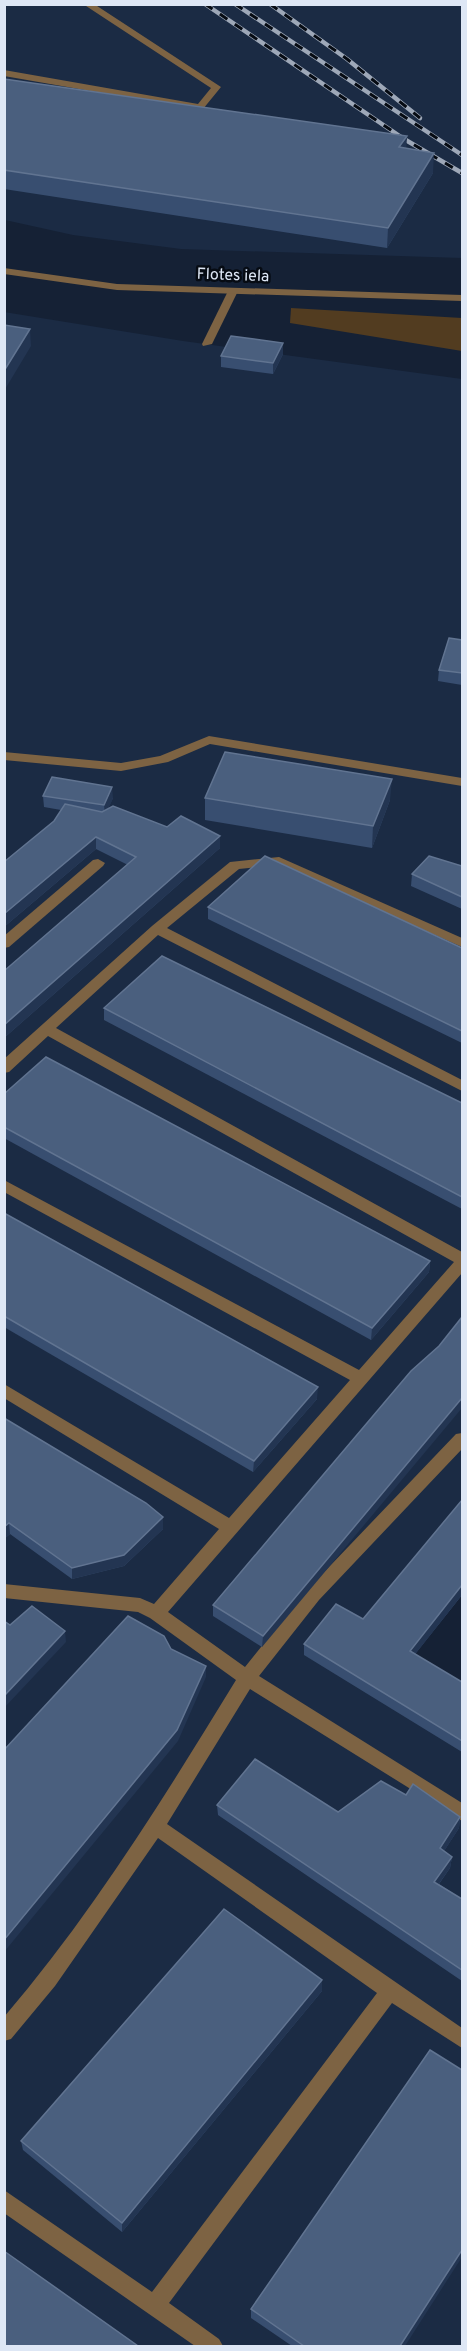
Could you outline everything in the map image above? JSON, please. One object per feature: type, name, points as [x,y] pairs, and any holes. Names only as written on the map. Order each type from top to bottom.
[{"type":"street","points":[[4,73],[200,106],[216,87],[87,4]]},
{"type":"street","name":"Flotes iela","points":[[4,271],[117,287],[462,298]]},
{"type":"street","points":[[207,344],[233,291]]},
{"type":"street","points":[[4,756],[121,767],[162,759],[209,740],[462,782]]},
{"type":"street","points":[[4,1068],[157,929],[235,865],[279,861],[462,943]]},
{"type":"street","points":[[4,944],[98,863]]},
{"type":"street","points":[[157,929],[462,1086]]},
{"type":"street","points":[[48,1030],[462,1261],[156,1613]]},
{"type":"street","points":[[4,1185],[360,1378]]},
{"type":"street","points":[[4,1390],[231,1527]]},
{"type":"street","points":[[4,2031],[48,1980],[156,1826],[247,1678],[314,1595],[462,1439]]},
{"type":"street","points":[[4,1591],[140,1605],[156,1613],[247,1678],[462,1813]]},
{"type":"street","points":[[156,1826],[462,2039]]},
{"type":"street","points":[[155,2305],[390,1991]]},
{"type":"street","points":[[4,2200],[212,2346]]},
{"type":"shaded area","points":[[5,5],[462,5],[462,258],[181,249],[73,235],[5,220]]},
{"type":"shaded area","points":[[291,308],[462,318],[462,351],[290,323]]},
{"type":"shaded area","points":[[4,312],[183,341],[462,379],[462,1595],[409,1662],[462,1694],[462,2346],[5,2346]]},
{"type":"building","points":[[4,79],[407,136],[399,147],[434,153],[388,228],[4,170]]},
{"type":"building","points":[[4,325],[30,329],[4,371]]},
{"type":"building","points":[[231,336],[283,343],[273,363],[221,356]]},
{"type":"building","points":[[449,638],[462,640],[462,673],[439,670]]},
{"type":"building","points":[[225,752],[392,779],[373,826],[205,798]]},
{"type":"building","points":[[52,777],[112,787],[104,805],[43,796]]},
{"type":"building","points":[[65,804],[102,812],[113,806],[167,827],[181,816],[220,836],[4,1025],[4,971],[136,857],[96,837],[4,914],[4,862],[54,821]]},
{"type":"building","points":[[265,856],[462,948],[462,1031],[208,907]]},
{"type":"building","points":[[429,856],[462,866],[462,897],[412,874]]},
{"type":"building","points":[[162,956],[462,1103],[462,1197],[104,1008]]},
{"type":"building","points":[[46,1057],[430,1261],[372,1328],[4,1127],[4,1094]]},
{"type":"building","points":[[4,1213],[318,1387],[254,1461],[4,1316]]},
{"type":"building","points":[[462,1317],[462,1398],[263,1636],[213,1605],[411,1371],[439,1346]]},
{"type":"building","points":[[4,1418],[146,1503],[163,1517],[124,1555],[72,1568],[9,1523],[4,1527]]},
{"type":"building","points":[[462,1500],[462,1585],[410,1651],[462,1682],[462,1741],[304,1644],[336,1604],[363,1619]]},
{"type":"building","points":[[32,1606],[65,1631],[4,1696],[4,1621],[10,1625]]},
{"type":"building","points":[[128,1616],[164,1636],[171,1649],[206,1666],[177,1730],[4,1940],[4,1750]]},
{"type":"building","points":[[255,1759],[338,1812],[381,1781],[406,1795],[413,1784],[460,1817],[440,1848],[452,1857],[434,1882],[462,1899],[462,1970],[217,1805]]},
{"type":"building","points":[[224,1909],[322,1980],[122,2223],[21,2141]]},
{"type":"building","points":[[430,2050],[462,2070],[462,2250],[400,2346],[304,2346],[251,2309]]},
{"type":"building","points":[[4,2251],[138,2346],[4,2346]]},
{"type":"railway","points":[[205,4],[404,139],[462,173]]},
{"type":"railway","points":[[235,4],[462,155]]},
{"type":"railway","points":[[270,4],[347,59],[420,118]]}]
